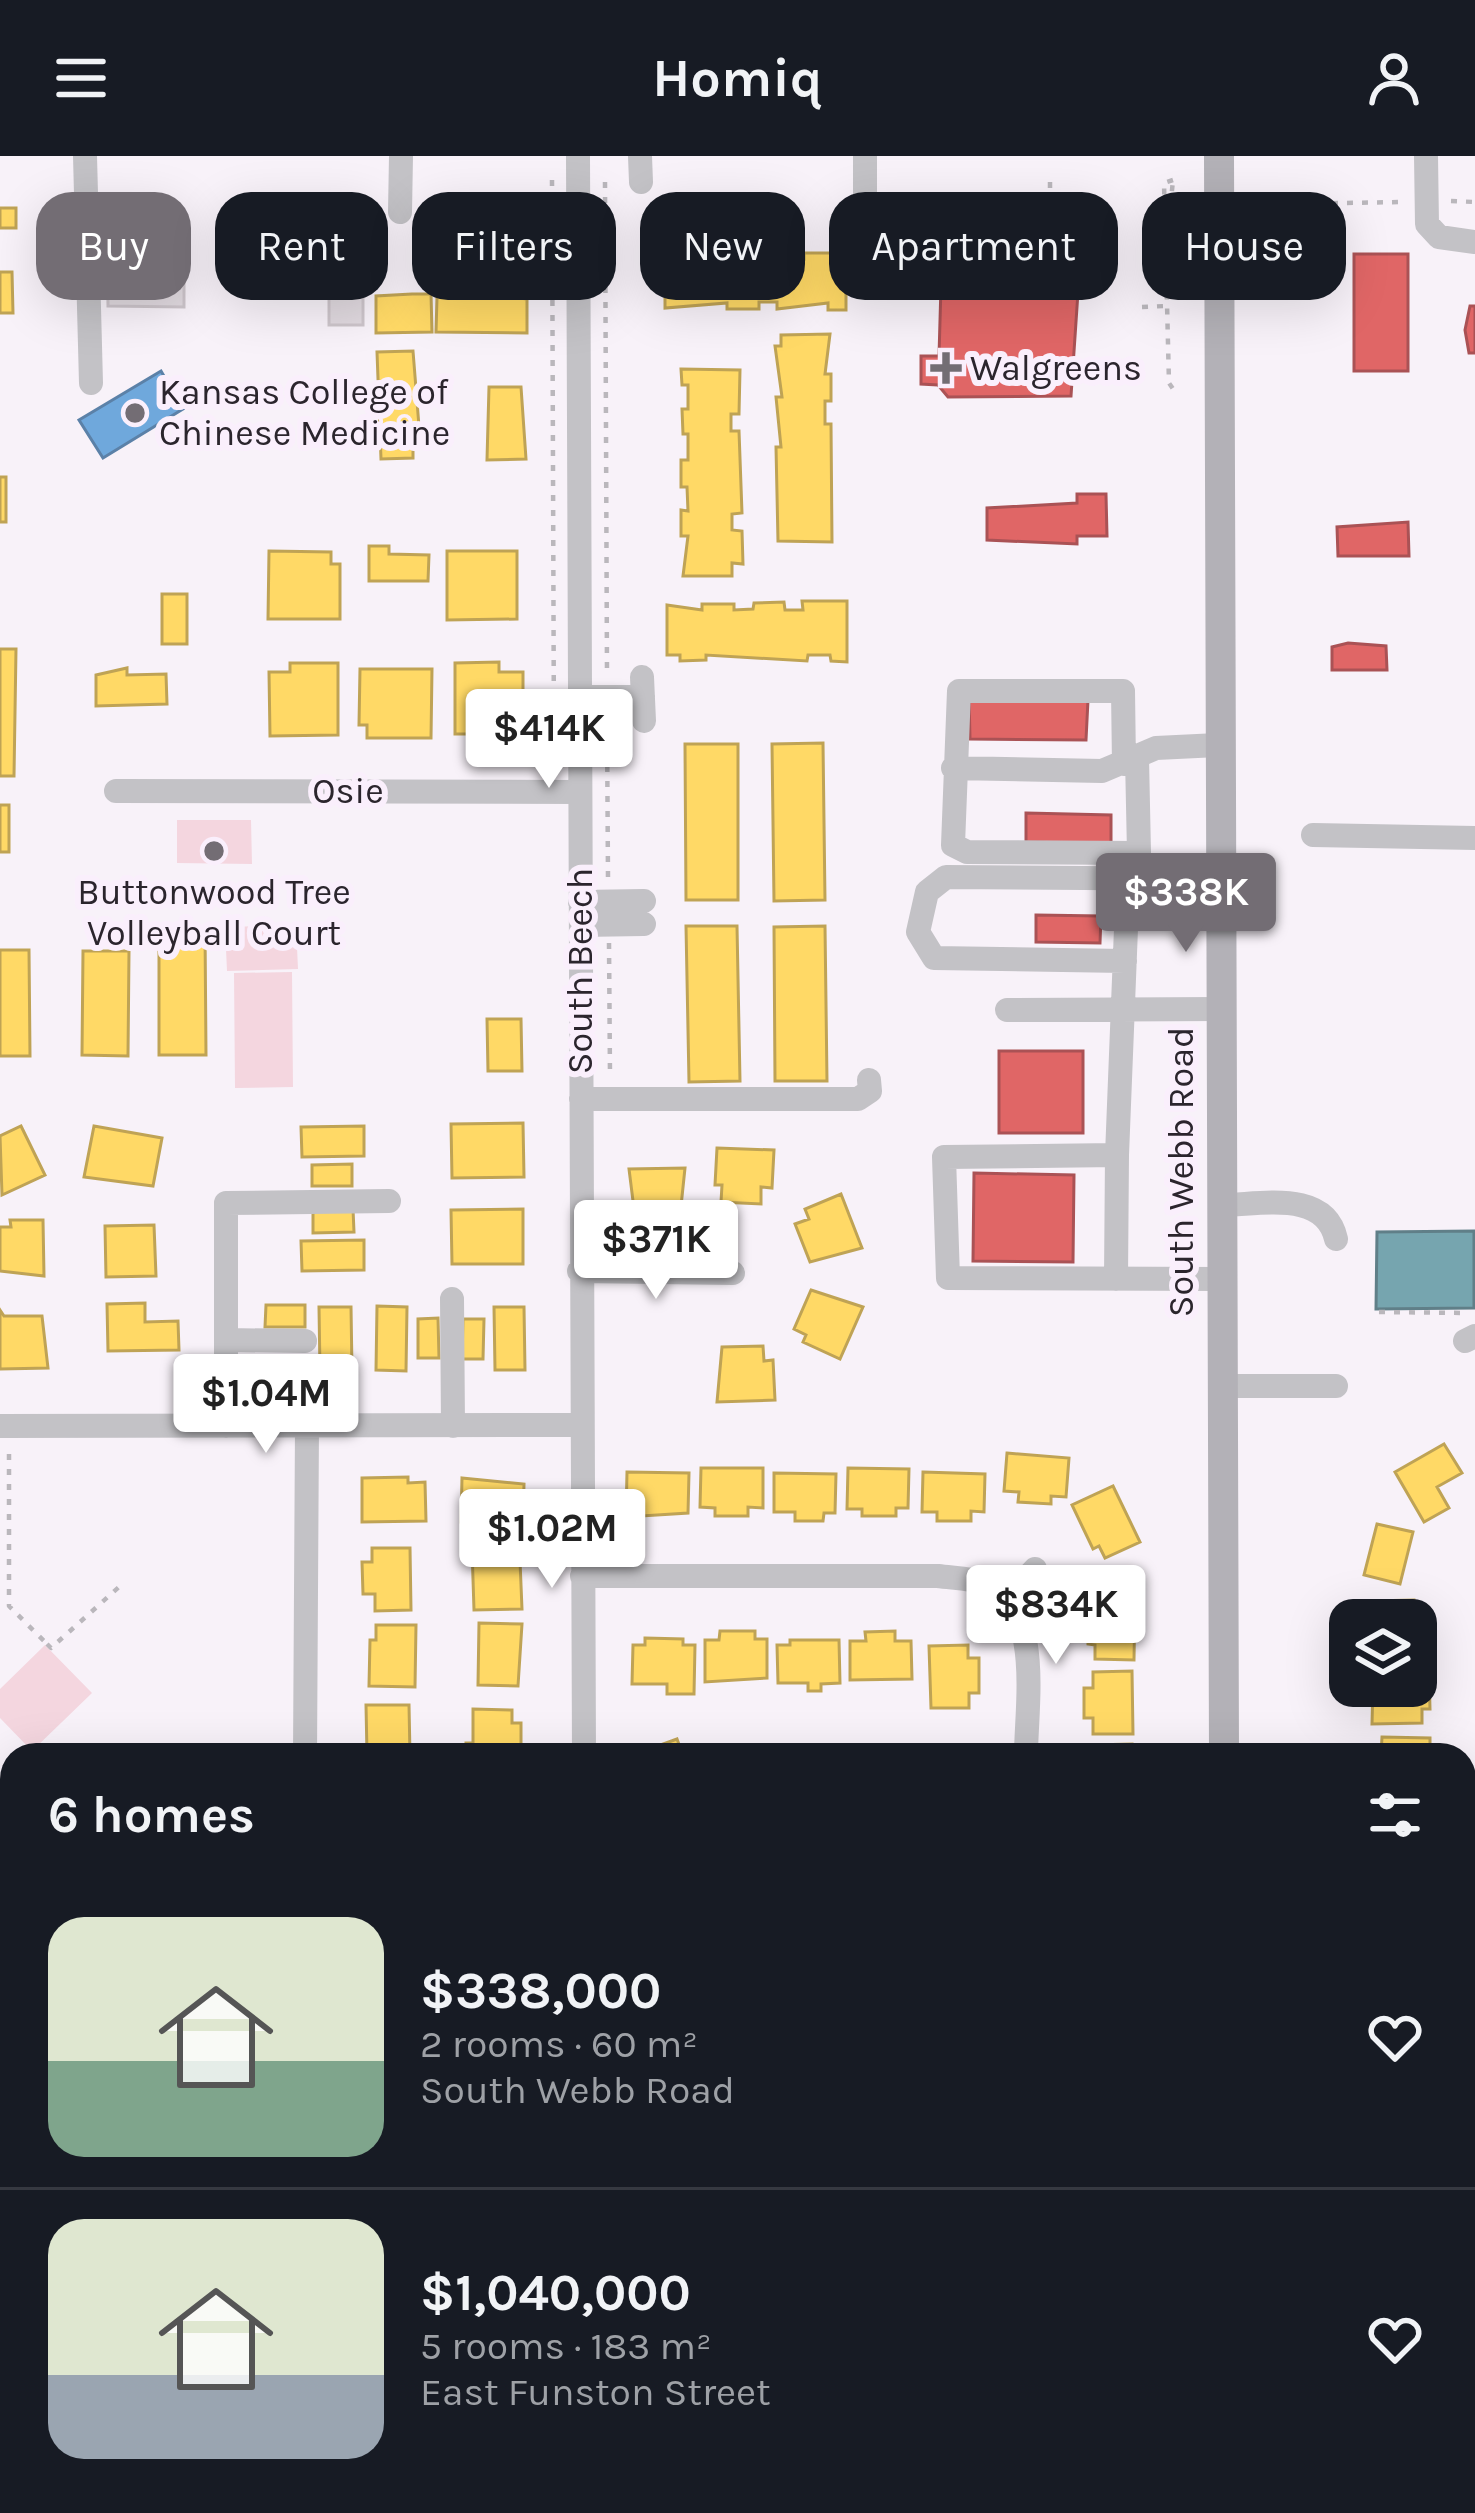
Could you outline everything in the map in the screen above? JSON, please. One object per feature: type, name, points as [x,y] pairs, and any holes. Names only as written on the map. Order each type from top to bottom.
[{"type":"main road","name":"South Webb Road","points":[[1219,156],[1223,1743]]},
{"type":"street","points":[[86,156],[91,383]]},
{"type":"street","points":[[400,212],[401,156]]},
{"type":"street","name":"South Beech","points":[[578,156],[579,1425],[584,1743]]},
{"type":"street","points":[[865,156],[865,192]]},
{"type":"street","points":[[1426,156],[1427,224],[1439,236],[1475,242]]},
{"type":"street","points":[[959,691],[1123,692],[1130,761],[1139,853],[967,851],[953,845],[959,691]]},
{"type":"street","points":[[578,697],[643,698]]},
{"type":"street","points":[[953,768],[1102,771],[1156,748],[1219,745]]},
{"type":"street","name":"Osie","points":[[116,790],[579,792]]},
{"type":"street","points":[[1313,835],[1475,838]]},
{"type":"street","points":[[1125,961],[934,958],[918,932],[927,892],[946,877],[1219,880]]},
{"type":"street","points":[[1116,1279],[1128,878]]},
{"type":"street","points":[[580,914],[644,913]]},
{"type":"street","points":[[1007,1010],[1220,1009]]},
{"type":"street","points":[[581,1099],[858,1099],[870,1091],[869,1080]]},
{"type":"street","points":[[1117,1155],[944,1157],[948,1278],[1221,1279]]},
{"type":"street","points":[[226,1426],[226,1203],[389,1201]]},
{"type":"street","points":[[1221,1205],[1310,1205],[1324,1214],[1336,1239]]},
{"type":"street","points":[[579,1271],[733,1273]]},
{"type":"street","points":[[452,1299],[453,1426]]},
{"type":"street","points":[[226,1340],[305,1341]]},
{"type":"street","points":[[1222,1386],[1336,1386]]},
{"type":"street","points":[[0,1426],[579,1425]]},
{"type":"street","points":[[305,1743],[307,1426]]},
{"type":"street","points":[[1007,1598],[1035,1569]]},
{"type":"street","points":[[582,1576],[938,1576],[986,1583],[1007,1598],[1022,1627],[1026,1743]]},
{"type":"path","points":[[552,180],[554,754]]},
{"type":"path","points":[[1173,180],[1164,183],[1169,383],[1175,392]]},
{"type":"path","points":[[605,182],[610,1085]]},
{"type":"path","points":[[1050,182],[1050,192]]},
{"type":"path","points":[[1346,203],[1475,202]]},
{"type":"path","points":[[1142,307],[1168,306]]},
{"type":"path","points":[[1379,1312],[1475,1313]]},
{"type":"path","points":[[9,1454],[9,1606],[51,1648],[119,1587]]},
{"type":"shaded area","name":"Buttonwood Tree Volleyball Court","points":[[177,820],[251,820],[252,864],[177,863]]},
{"type":"shaded area","points":[[296,925],[298,969],[227,971],[225,927]]},
{"type":"shaded area","points":[[292,972],[293,1087],[235,1088],[234,973]]},
{"type":"shaded area","points":[[45,1645],[92,1693],[40,1743],[24,1743],[0,1718],[0,1689]]},
{"type":"building: Homes","points":[[0,208],[16,208],[16,228],[0,228]]},
{"type":"building: Homes","points":[[805,253],[829,253],[829,300],[846,300],[846,310],[828,310],[828,303],[777,309],[777,302],[759,302],[759,309],[727,309],[727,303],[665,308],[665,300],[805,300]]},
{"type":"building: Homes","points":[[0,272],[12,272],[13,313],[0,313]]},
{"type":"building: Homes","points":[[388,296],[431,300],[432,332],[376,333],[376,300],[388,300]]},
{"type":"building: Homes","points":[[437,300],[527,300],[527,333],[436,332]]},
{"type":"building: Homes","points":[[830,334],[825,374],[831,374],[831,401],[825,401],[825,424],[831,424],[832,542],[778,541],[776,447],[781,447],[776,397],[782,397],[775,346],[781,346],[781,335]]},
{"type":"building: Homes","points":[[413,351],[420,439],[413,439],[413,458],[381,459],[377,352]]},
{"type":"building: Homes","points":[[681,369],[740,370],[739,414],[731,414],[731,431],[739,431],[742,513],[732,514],[732,530],[742,531],[743,564],[732,563],[732,576],[683,576],[688,536],[681,536],[681,510],[688,511],[687,487],[681,487],[681,460],[688,460],[688,434],[683,434],[682,409],[688,409],[688,385],[682,385]]},
{"type":"building: Homes","points":[[489,387],[521,387],[526,459],[487,460]]},
{"type":"building: Homes","points":[[0,477],[6,477],[6,522],[0,522]]},
{"type":"building: Homes","points":[[369,546],[389,546],[389,554],[429,555],[428,581],[369,581]]},
{"type":"building: Homes","points":[[269,551],[331,552],[331,564],[340,564],[340,619],[268,619]]},
{"type":"building: Homes","points":[[447,551],[517,551],[517,619],[447,620]]},
{"type":"building: Homes","points":[[162,594],[187,594],[187,644],[162,644]]},
{"type":"building: Homes","points":[[802,601],[847,601],[847,662],[831,661],[830,655],[808,655],[807,661],[706,655],[706,660],[680,661],[680,655],[667,655],[667,605],[702,610],[702,604],[734,604],[734,610],[753,609],[754,603],[784,602],[785,610],[803,610]]},
{"type":"building: Homes","points":[[0,649],[16,649],[14,776],[0,776]]},
{"type":"building: Homes","points":[[499,662],[499,672],[523,672],[523,734],[455,734],[455,663]]},
{"type":"building: Homes","points":[[290,663],[338,663],[338,735],[270,736],[269,672],[290,672]]},
{"type":"building: Homes","points":[[127,668],[127,675],[166,674],[167,704],[96,706],[96,675]]},
{"type":"building: Homes","points":[[360,669],[432,669],[431,738],[367,738],[367,725],[359,725]]},
{"type":"building: Homes","points":[[823,743],[825,900],[774,901],[772,744]]},
{"type":"building: Homes","points":[[685,744],[738,744],[738,900],[686,900]]},
{"type":"building: Homes","points":[[0,805],[9,805],[9,852],[0,852]]},
{"type":"building: Homes","points":[[686,926],[737,926],[740,1081],[689,1082]]},
{"type":"building: Homes","points":[[825,926],[827,1081],[775,1081],[774,927]]},
{"type":"building: Homes","points":[[159,928],[205,928],[206,1055],[159,1055]]},
{"type":"building: Homes","points":[[0,950],[29,950],[30,1056],[0,1056]]},
{"type":"building: Homes","points":[[83,951],[129,951],[128,1056],[82,1055]]},
{"type":"building: Homes","points":[[487,1019],[521,1019],[522,1071],[488,1071]]},
{"type":"building: Homes","points":[[523,1123],[524,1177],[452,1178],[451,1124]]},
{"type":"building: Homes","points":[[21,1126],[45,1175],[2,1195],[0,1136]]},
{"type":"building: Homes","points":[[94,1126],[162,1138],[153,1186],[84,1177]]},
{"type":"building: Homes","points":[[364,1126],[364,1156],[302,1157],[301,1127]]},
{"type":"building: Homes","points":[[717,1148],[774,1150],[772,1188],[761,1187],[761,1204],[721,1202],[722,1185],[715,1185]]},
{"type":"building: Homes","points":[[352,1164],[352,1186],[312,1186],[312,1165]]},
{"type":"building: Homes","points":[[685,1168],[680,1216],[635,1217],[629,1169]]},
{"type":"building: Homes","points":[[841,1194],[862,1248],[810,1262],[795,1224],[809,1219],[805,1209]]},
{"type":"building: Homes","points":[[353,1209],[354,1232],[313,1233],[313,1210]]},
{"type":"building: Homes","points":[[523,1209],[523,1264],[452,1264],[451,1210]]},
{"type":"building: Homes","points":[[10,1220],[43,1220],[44,1276],[0,1271],[0,1227],[11,1227]]},
{"type":"building: Homes","points":[[154,1225],[156,1276],[106,1277],[105,1226]]},
{"type":"building: Homes","points":[[364,1240],[364,1270],[302,1271],[301,1241]]},
{"type":"building: Homes","points":[[811,1290],[863,1307],[840,1359],[803,1342],[806,1335],[794,1329]]},
{"type":"building: Homes","points":[[145,1303],[145,1322],[178,1321],[179,1350],[108,1351],[107,1304]]},
{"type":"building: Homes","points":[[266,1305],[305,1305],[305,1327],[265,1327]]},
{"type":"building: Homes","points":[[377,1306],[407,1307],[406,1371],[376,1370]]},
{"type":"building: Homes","points":[[319,1307],[351,1307],[352,1370],[320,1371]]},
{"type":"building: Homes","points":[[494,1307],[524,1307],[525,1370],[495,1370]]},
{"type":"building: Homes","points":[[0,1310],[4,1316],[42,1316],[48,1368],[0,1369]]},
{"type":"building: Homes","points":[[438,1318],[439,1358],[418,1358],[418,1319]]},
{"type":"building: Homes","points":[[463,1319],[484,1319],[483,1359],[462,1359]]},
{"type":"building: Homes","points":[[763,1346],[764,1361],[773,1360],[775,1400],[717,1402],[722,1347]]},
{"type":"building: Homes","points":[[1444,1444],[1462,1473],[1437,1487],[1449,1508],[1424,1522],[1395,1472]]},
{"type":"building: Homes","points":[[1007,1453],[1069,1458],[1066,1497],[1051,1496],[1051,1504],[1018,1502],[1019,1492],[1004,1491]]},
{"type":"building: Homes","points":[[701,1468],[763,1468],[763,1508],[748,1507],[748,1516],[715,1516],[715,1508],[700,1507]]},
{"type":"building: Homes","points":[[848,1468],[909,1469],[908,1508],[896,1508],[896,1516],[862,1516],[862,1509],[847,1509]]},
{"type":"building: Homes","points":[[627,1472],[689,1473],[688,1513],[626,1517]]},
{"type":"building: Homes","points":[[923,1472],[985,1474],[984,1512],[971,1511],[971,1521],[937,1521],[937,1512],[922,1512]]},
{"type":"building: Homes","points":[[774,1473],[836,1474],[835,1513],[824,1513],[823,1521],[795,1521],[795,1512],[774,1512]]},
{"type":"building: Homes","points":[[408,1477],[408,1483],[425,1482],[426,1521],[362,1522],[362,1478]]},
{"type":"building: Homes","points":[[462,1478],[524,1484],[523,1522],[461,1522]]},
{"type":"building: Homes","points":[[1113,1486],[1140,1542],[1105,1558],[1099,1546],[1093,1549],[1072,1505]]},
{"type":"building: Homes","points":[[1377,1524],[1413,1532],[1400,1584],[1364,1575]]},
{"type":"building: Homes","points":[[512,1547],[512,1561],[520,1561],[522,1609],[474,1610],[472,1548]]},
{"type":"building: Homes","points":[[372,1548],[410,1548],[411,1610],[375,1611],[375,1594],[363,1594],[362,1562],[372,1562]]},
{"type":"building: Homes","points":[[1096,1597],[1135,1598],[1134,1660],[1095,1659],[1095,1645],[1088,1644],[1088,1610],[1096,1610]]},
{"type":"building: Homes","points":[[479,1623],[522,1624],[518,1686],[478,1685]]},
{"type":"building: Homes","points":[[376,1625],[416,1625],[415,1687],[369,1686],[370,1640],[376,1640]]},
{"type":"building: Homes","points":[[720,1631],[755,1631],[755,1639],[767,1639],[767,1678],[705,1682],[705,1640],[719,1640]]},
{"type":"building: Homes","points":[[895,1631],[895,1641],[911,1641],[912,1679],[850,1680],[850,1641],[866,1641],[865,1632]]},
{"type":"building: Homes","points":[[645,1638],[683,1639],[683,1645],[695,1645],[694,1694],[667,1694],[667,1684],[632,1684],[633,1645],[645,1645]]},
{"type":"building: Homes","points":[[790,1640],[839,1640],[840,1683],[821,1684],[821,1691],[808,1691],[808,1683],[778,1683],[777,1645],[790,1645]]},
{"type":"building: Homes","points":[[968,1645],[968,1658],[979,1658],[979,1693],[969,1693],[969,1708],[931,1708],[929,1646]]},
{"type":"building: Homes","points":[[1132,1671],[1133,1734],[1093,1734],[1093,1718],[1084,1718],[1084,1688],[1093,1688],[1093,1672]]},
{"type":"building: Homes","points":[[366,1705],[409,1705],[410,1743],[367,1743]]},
{"type":"building: Homes","points":[[1372,1707],[1430,1707],[1422,1709],[1422,1723],[1372,1724]]},
{"type":"building: Homes","points":[[473,1709],[512,1710],[512,1723],[521,1723],[521,1743],[473,1743]]},
{"type":"building: Homes","points":[[1382,1737],[1430,1738],[1430,1743],[1382,1743]]},
{"type":"building: Shops","points":[[1354,254],[1408,254],[1408,371],[1354,371]]},
{"type":"building: Shops","name":"Walgreens","points":[[941,300],[1077,300],[1071,396],[948,397],[938,385],[921,384],[921,356],[939,356]]},
{"type":"building: Shops","points":[[1470,306],[1475,306],[1475,353],[1469,353],[1465,330]]},
{"type":"building: Shops","points":[[1077,494],[1106,494],[1107,536],[1077,536],[1077,544],[987,540],[987,508],[1077,503]]},
{"type":"building: Shops","points":[[1408,522],[1409,556],[1338,556],[1337,527]]},
{"type":"building: Shops","points":[[1348,643],[1386,646],[1387,670],[1332,670],[1332,647]]},
{"type":"building: Shops","points":[[969,698],[1088,700],[1086,740],[970,739]]},
{"type":"building: Shops","points":[[1026,813],[1111,815],[1111,844],[1026,842]]},
{"type":"building: Shops","points":[[1036,915],[1101,916],[1100,943],[1036,942]]},
{"type":"building: Shops","points":[[999,1051],[1083,1051],[1083,1133],[999,1133]]},
{"type":"building: Shops","points":[[974,1173],[1074,1175],[1073,1262],[973,1261]]},
{"type":"building: Schools","points":[[161,371],[183,409],[103,458],[79,420]]},
{"type":"building: Public","points":[[1474,1231],[1474,1308],[1376,1309],[1377,1232]]},
{"type":"building: Other","points":[[108,300],[184,300],[184,307],[108,306]]},
{"type":"building: Other","points":[[329,300],[363,300],[363,325],[329,325]]},
{"type":"place","name":"Walgreens","points":[[946,368]]},
{"type":"place","name":"Kansas College of Chinese Medicine","points":[[135,413]]},
{"type":"place","name":"Buttonwood Tree Volleyball Court","points":[[214,851]]}]
